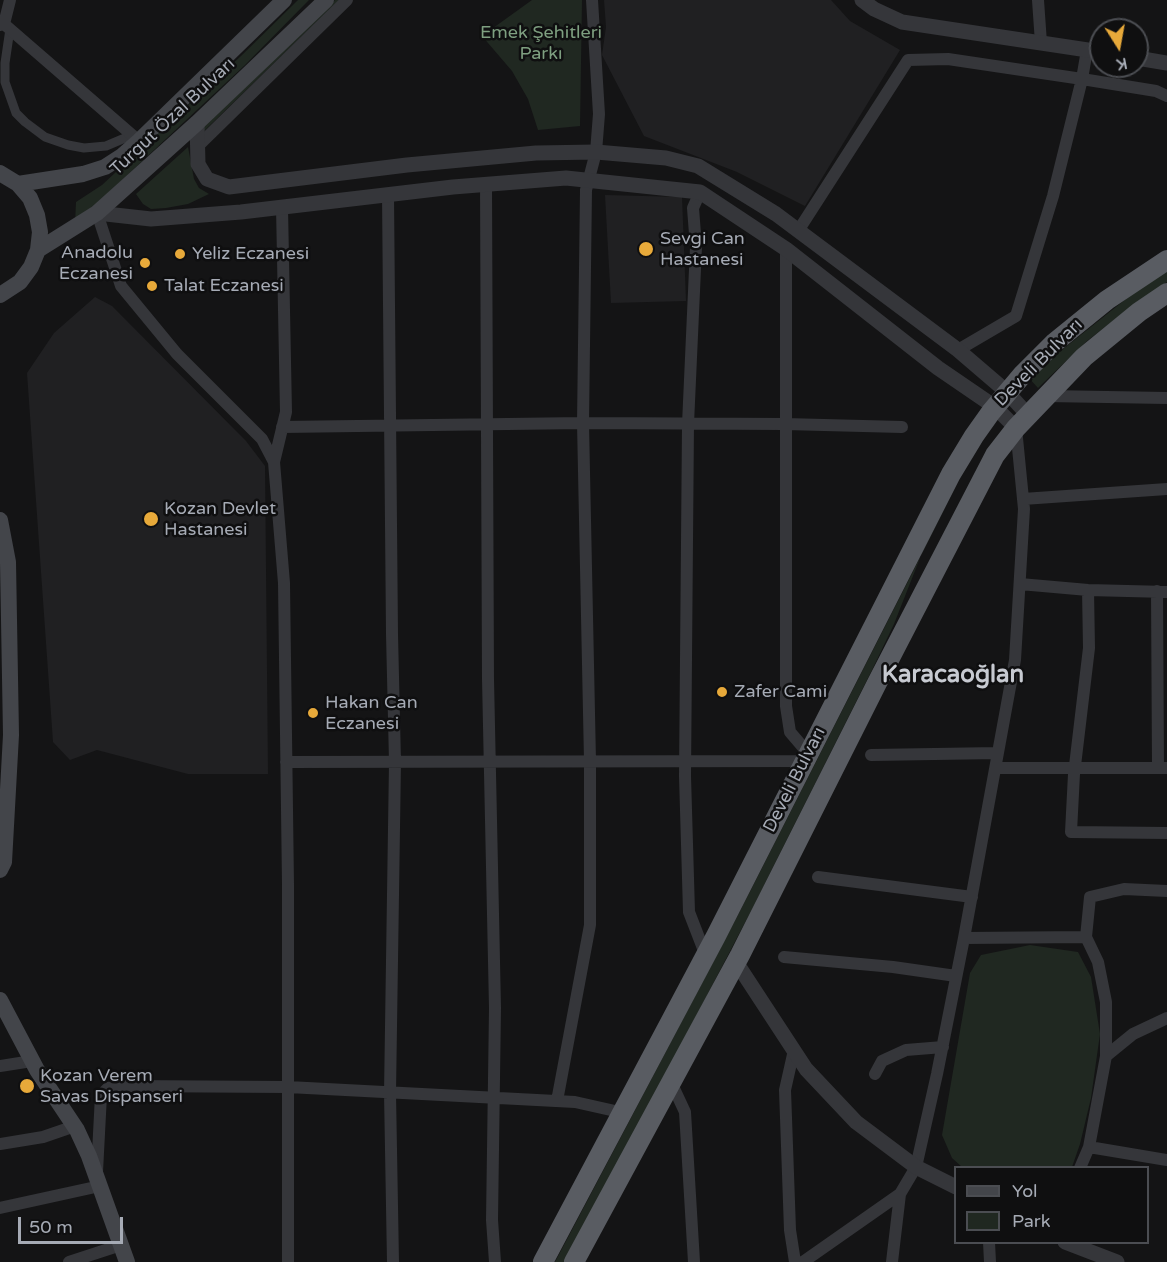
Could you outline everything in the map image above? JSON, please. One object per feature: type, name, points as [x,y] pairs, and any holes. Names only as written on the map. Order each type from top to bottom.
[{"type":"highway","name":"Develi Bulvarı","points":[[543,1262],[706,957],[951,474],[974,436],[1001,400],[1054,343],[1083,318],[1167,260]]},
{"type":"highway","name":"Develi Bulvarı","points":[[574,1262],[736,962],[995,455],[1022,421],[1084,357],[1110,334],[1167,293]]},
{"type":"main road","name":"Turgut Özal Bulvarı","points":[[18,184],[83,174],[105,167],[284,0]]},
{"type":"main road","name":"Turgut Özal Bulvarı","points":[[38,250],[97,213],[197,123],[326,0]]},
{"type":"main road","points":[[0,173],[18,184],[30,198],[37,215],[40,232],[38,250],[31,267],[20,282],[2,294],[0,311]]},
{"type":"main road","points":[[0,520],[8,562],[6,735],[1,864]]},
{"type":"main road","points":[[0,1000],[32,1061],[75,1126],[128,1262]]},
{"type":"street","points":[[10,0],[5,26],[5,82],[16,113],[45,137],[68,145],[84,148],[106,146],[136,138]]},
{"type":"street","name":"Turgut Özal Bulvarı","points":[[198,146],[347,0]]},
{"type":"street","points":[[557,1101],[590,926],[590,761],[583,423],[586,190],[596,152],[599,114],[592,0]]},
{"type":"street","points":[[862,0],[874,9],[902,22],[1089,50]]},
{"type":"street","points":[[1038,0],[1041,43]]},
{"type":"street","points":[[5,26],[136,138]]},
{"type":"street","points":[[798,231],[908,60],[948,59],[1156,91],[1167,96]]},
{"type":"street","points":[[1149,60],[1167,63]]},
{"type":"street","points":[[958,350],[1016,316],[1053,196],[1082,79],[1089,63]]},
{"type":"street","points":[[197,123],[198,164],[207,179],[229,186],[536,153],[596,152],[666,158],[698,166],[776,214],[958,350],[1022,421],[1023,499],[1015,660],[943,1047],[916,1167],[900,1194],[892,1262]]},
{"type":"street","points":[[274,462],[262,439],[177,354],[121,286],[97,213],[151,219],[486,184],[566,178],[700,192],[786,249],[938,368],[1001,400]]},
{"type":"street","points":[[486,184],[488,679],[495,1098],[492,1220],[495,1262]]},
{"type":"street","points":[[700,192],[693,208],[696,247],[688,424],[685,760],[689,912],[706,957]]},
{"type":"street","points":[[388,195],[395,762],[390,1093],[393,1262]]},
{"type":"street","points":[[282,207],[286,412],[274,462],[284,583],[288,1262]]},
{"type":"street","points":[[786,249],[786,706],[790,732],[806,757]]},
{"type":"street","points":[[1046,396],[1167,398]]},
{"type":"street","points":[[282,427],[583,423],[902,427]]},
{"type":"street","points":[[1023,499],[1167,489]]},
{"type":"street","points":[[996,768],[1163,768],[1162,592],[1088,590],[1020,584]]},
{"type":"street","points":[[1088,590],[1089,648],[1075,768],[1071,832],[1167,833]]},
{"type":"street","points":[[871,755],[998,753]]},
{"type":"street","points":[[286,762],[590,761],[806,757]]},
{"type":"street","points":[[818,877],[972,897]]},
{"type":"street","points":[[1080,1166],[1089,1147],[1106,1056],[1106,1002],[1098,962],[1086,937],[1090,897],[1124,890],[1167,891]]},
{"type":"street","points":[[964,938],[1086,937]]},
{"type":"street","points":[[784,957],[893,967],[956,976]]},
{"type":"street","points":[[736,962],[806,1069],[856,1122],[916,1167],[954,1186]]},
{"type":"street","points":[[1106,1056],[1133,1034],[1167,1018]]},
{"type":"street","points":[[875,1074],[882,1061],[906,1050],[943,1047]]},
{"type":"street","points":[[794,1050],[785,1090],[790,1230],[795,1262]]},
{"type":"street","points":[[0,1066],[32,1061]]},
{"type":"street","points":[[671,1082],[685,1112],[694,1262]]},
{"type":"street","points":[[0,1208],[98,1181],[101,1095],[108,1088],[123,1086],[288,1088],[557,1101],[575,1102],[624,1113]]},
{"type":"street","points":[[0,1144],[44,1137],[75,1126]]},
{"type":"street","points":[[1089,1147],[1167,1160]]},
{"type":"street","points":[[803,1262],[900,1194]]},
{"type":"street","points":[[989,1244],[990,1262]]},
{"type":"street","points":[[1070,1244],[1117,1262]]},
{"type":"street","points":[[69,1262],[121,1245]]},
{"type":"shaded area","points":[[604,0],[831,0],[850,21],[900,50],[805,206],[737,172],[644,136],[602,55],[606,27]]},
{"type":"shaded area","name":"Sevgi Can Hastanesi","points":[[605,195],[682,197],[686,301],[611,303]]},
{"type":"shaded area","name":"Kozan Devlet Hastanesi","points":[[95,297],[112,306],[246,441],[265,466],[268,774],[188,774],[97,750],[70,760],[53,742],[27,373],[54,333]]},
{"type":"green space","points":[[298,0],[309,0],[245,65],[75,224],[76,202],[102,185]]},
{"type":"green space","points":[[335,0],[339,0],[200,135],[200,131]]},
{"type":"green space","name":"Emek Şehitleri Parkı","points":[[532,0],[582,0],[580,126],[538,130],[528,99],[512,71],[482,36]]},
{"type":"green space","points":[[188,147],[194,179],[199,188],[209,194],[188,204],[166,208],[151,209],[143,204],[136,194]]},
{"type":"green space","points":[[1167,270],[1167,282],[1087,341],[1038,388],[1028,377],[1131,295]]},
{"type":"green space","points":[[954,491],[921,557],[922,553]]},
{"type":"green space","points":[[921,557],[894,624],[872,670],[751,911],[565,1262],[555,1262],[739,913]]},
{"type":"green space","points":[[1030,945],[1078,952],[1091,977],[1100,1034],[1091,1098],[1072,1166],[961,1166],[952,1158],[942,1135],[970,973],[981,955]]},
{"type":"place","name":"Sevgi Can Hastanesi","points":[[646,249]]},
{"type":"place","name":"Yeliz Eczanesi","points":[[180,254]]},
{"type":"place","name":"Anadolu Eczanesi","points":[[145,263]]},
{"type":"place","name":"Talat Eczanesi","points":[[152,286]]},
{"type":"place","name":"Kozan Devlet Hastanesi","points":[[151,519]]},
{"type":"place","name":"Zafer Cami","points":[[722,692]]},
{"type":"place","name":"Hakan Can Eczanesi","points":[[313,713]]},
{"type":"place","name":"Kozan Verem Savas Dispanseri","points":[[27,1086]]},
{"type":"district","name":"Karacaoğlan","points":[[953,676]]}]
